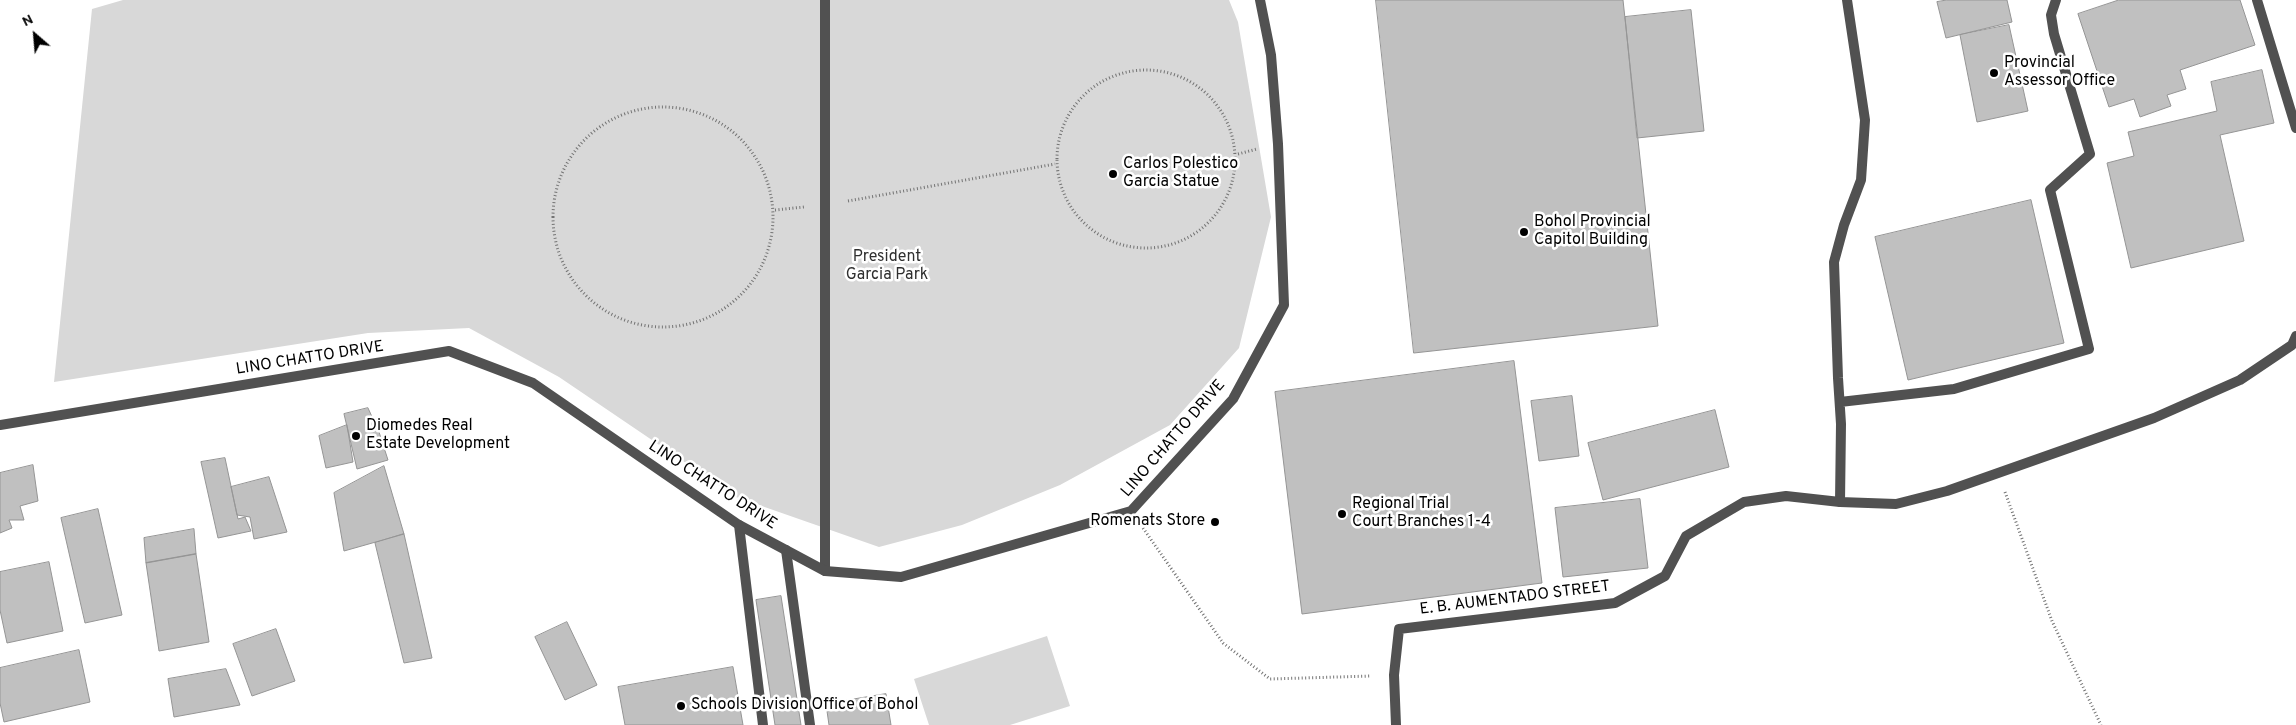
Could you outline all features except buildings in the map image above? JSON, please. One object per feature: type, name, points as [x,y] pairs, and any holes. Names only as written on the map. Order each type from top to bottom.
[{"type":"street","points":[[824,0],[825,571]]},
{"type":"street","name":"LINO CHATTO DRIVE","points":[[0,425],[449,351],[534,383],[739,525],[825,571],[901,578],[1131,511],[1233,399],[1284,305],[1275,104],[1271,55],[1260,0]]},
{"type":"street","points":[[1847,0],[1865,120],[1861,180],[1844,224],[1834,262],[1842,424],[1840,502],[1896,504],[1947,492],[2154,418],[2240,380],[2292,345],[2296,336]]},
{"type":"street","points":[[1840,402],[1954,389],[2088,349],[2050,190],[2090,154],[2054,34],[2051,15],[2056,0]]},
{"type":"street","points":[[2257,0],[2296,128]]},
{"type":"street","name":"E. B. AUMENTADO STREET","points":[[1396,725],[1394,676],[1399,629],[1615,603],[1665,576],[1686,536],[1744,502],[1786,496],[1840,502]]},
{"type":"street","points":[[739,525],[763,725]]},
{"type":"street","points":[[786,550],[810,725]]},
{"type":"path","points":[[1142,68],[1188,78],[1224,110],[1238,154],[1228,201],[1196,236],[1151,251],[1104,241],[1070,209],[1055,164],[1065,118],[1097,83],[1142,68]]},
{"type":"path","points":[[656,105],[713,116],[757,154],[775,210],[764,267],[725,310],[670,329],[612,318],[590,299],[569,280],[550,224],[562,167],[600,124],[656,105]]},
{"type":"path","points":[[775,210],[825,205],[1055,164]]},
{"type":"path","points":[[1998,473],[2052,621],[2101,725]]},
{"type":"path","points":[[1131,511],[1222,644],[1270,679],[1394,676]]},
{"type":"green space","name":"President Garcia Park","points":[[123,0],[1229,0],[1238,22],[1271,217],[1239,348],[1170,425],[1060,485],[962,525],[879,547],[736,497],[559,377],[469,328],[368,333],[54,382],[92,9]]},
{"type":"green space","points":[[1047,636],[1070,706],[1010,725],[929,725],[914,679]]},
{"type":"place","name":"Provincial Assessor Office","points":[[1994,73]]},
{"type":"place","name":"Carlos Polestico Garcia Statue","points":[[1113,174]]},
{"type":"place","name":"Bohol Provincial Capitol Building","points":[[1524,232]]},
{"type":"place","name":"Diomedes Real Estate Development","points":[[356,436]]},
{"type":"place","name":"Regional Trial Court Branches 1-4","points":[[1342,514]]},
{"type":"place","name":"Romenats Store","points":[[1215,522]]},
{"type":"place","name":"Schools Division Office of Bohol","points":[[681,706]]}]
